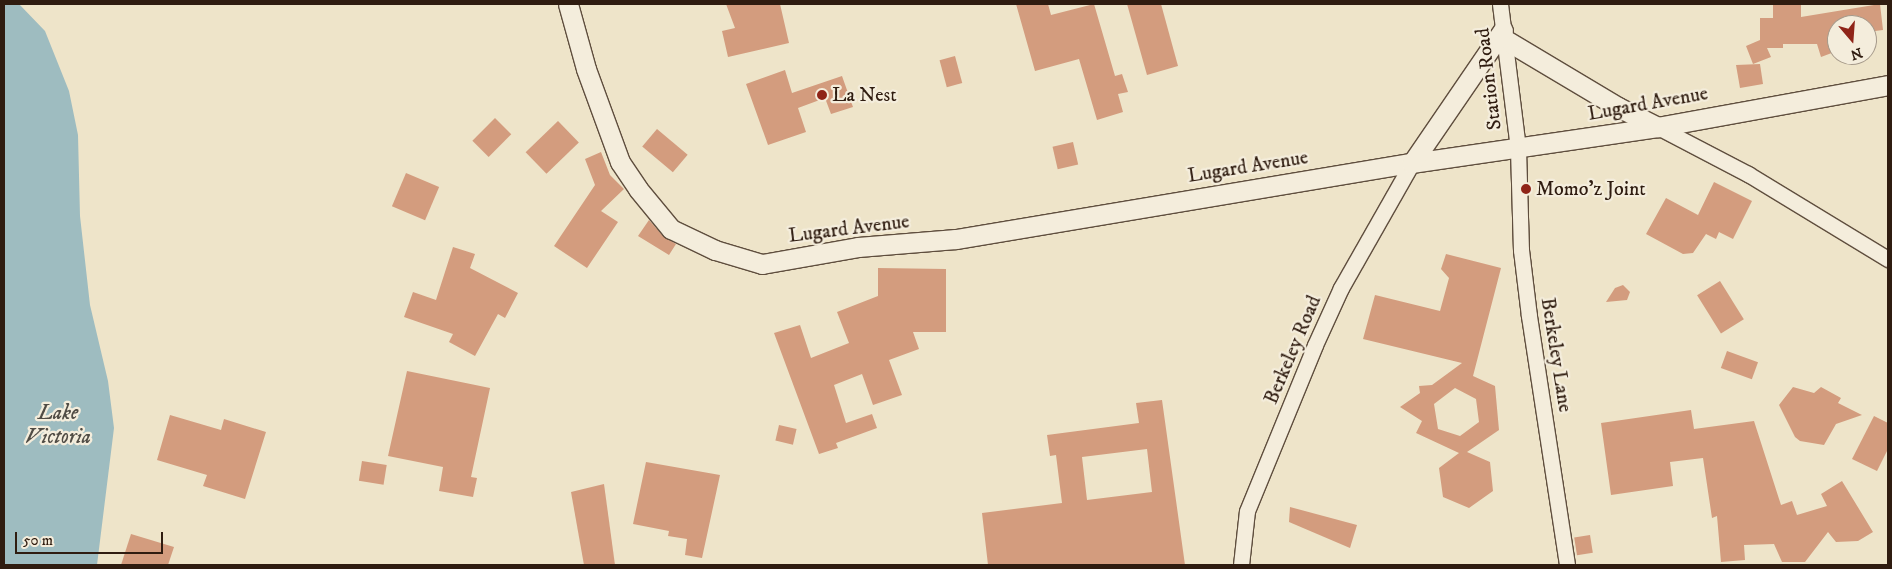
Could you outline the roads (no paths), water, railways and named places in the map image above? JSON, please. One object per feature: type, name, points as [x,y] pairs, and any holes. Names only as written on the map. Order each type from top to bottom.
[{"type":"street","name":"Lugard Avenue","points":[[568,4],[586,69],[617,154],[638,189],[672,229],[715,250],[762,264],[858,247],[956,239],[1412,162],[1518,149],[1658,127],[1888,85]]},
{"type":"street","name":"Station Road","points":[[1500,4],[1518,149]]},
{"type":"street","points":[[1412,162],[1504,34],[1618,107],[1748,174],[1888,259]]},
{"type":"street","name":"Berkeley Lane","points":[[1518,149],[1521,250],[1529,316],[1568,565]]},
{"type":"street","name":"Berkeley Road","points":[[1242,565],[1248,511],[1316,345],[1341,288],[1412,162]]},
{"type":"water","name":"Lake Victoria","points":[[4,4],[19,4],[45,31],[69,91],[78,135],[80,216],[90,305],[108,381],[114,428],[97,565],[4,565]]},
{"type":"place","name":"La Nest","points":[[822,95]]},
{"type":"place","name":"Momo'z Joint","points":[[1526,189]]}]
